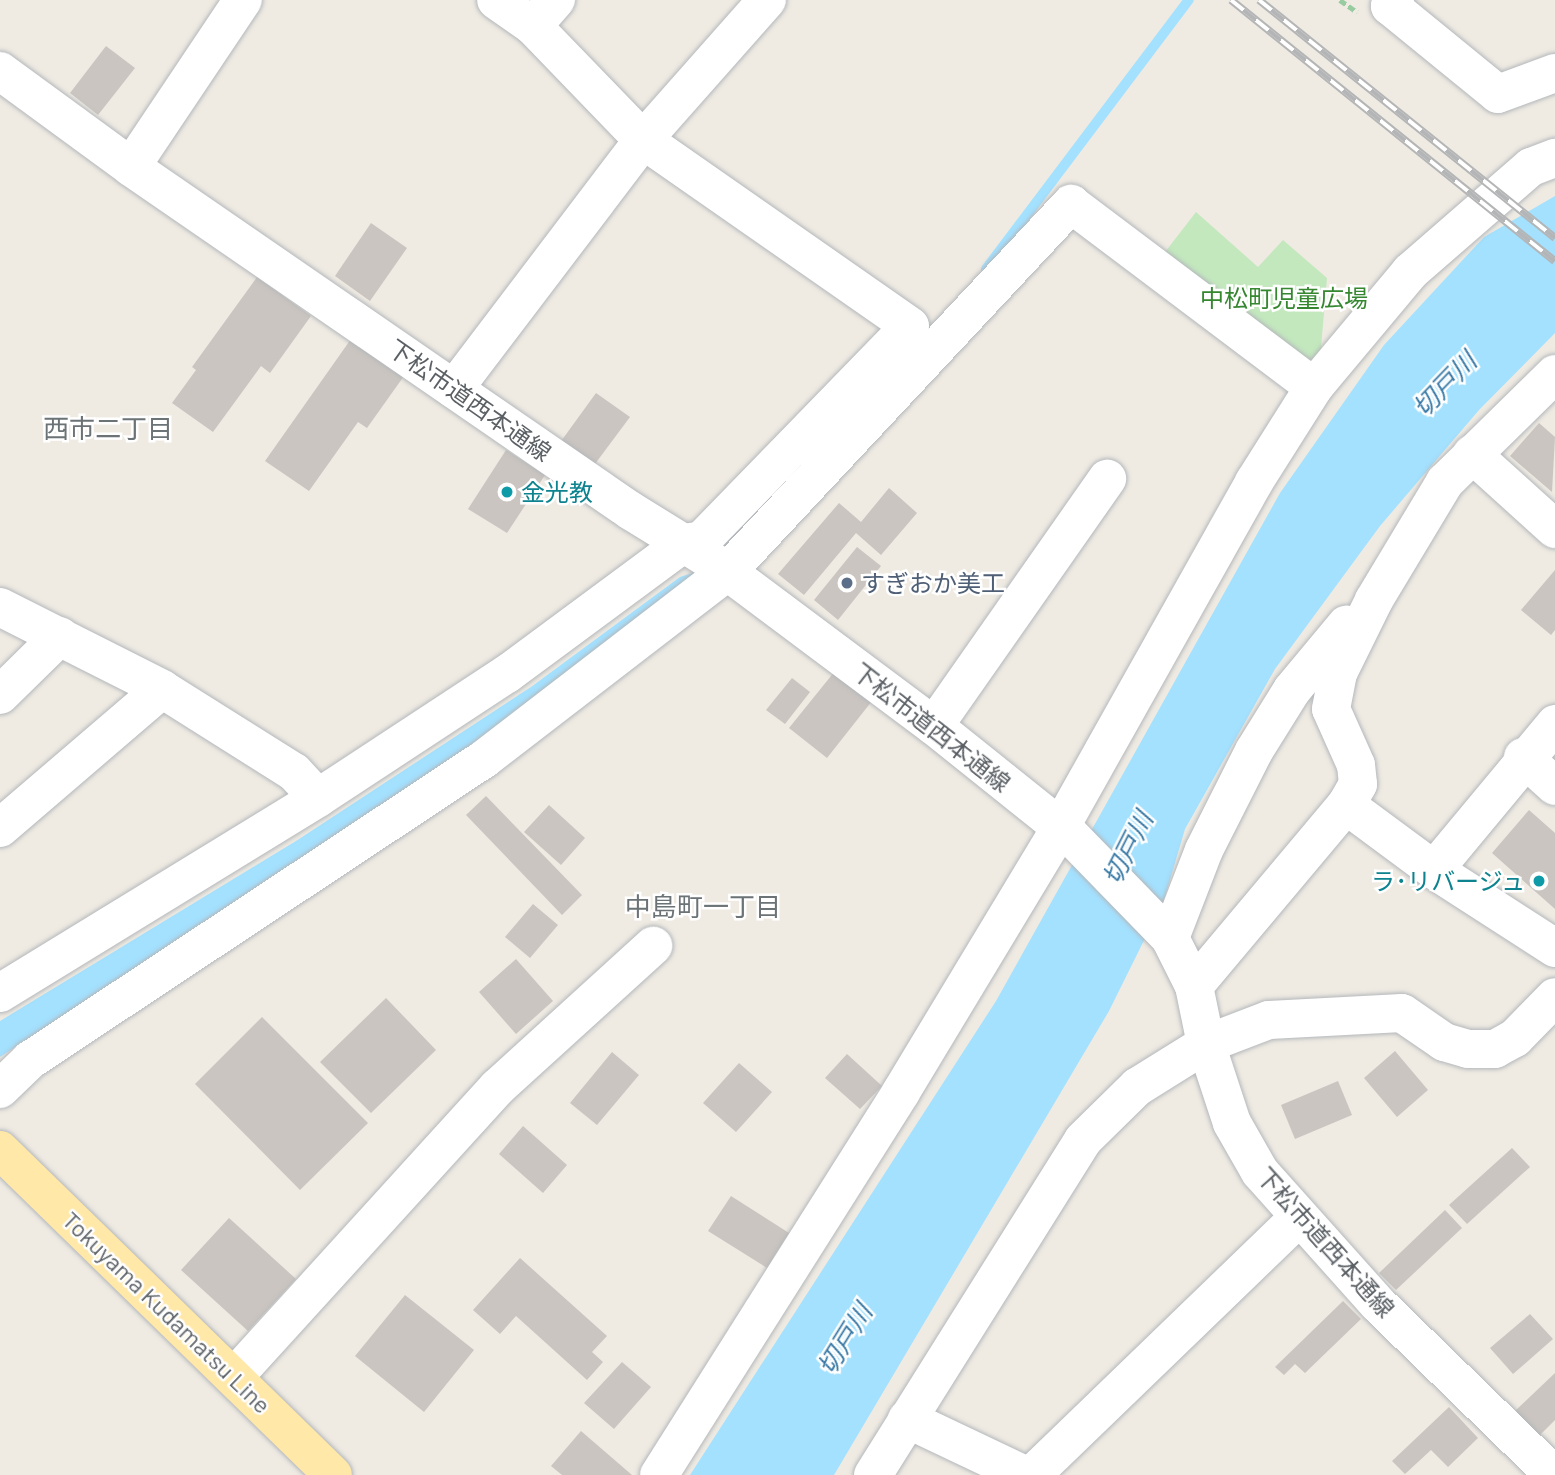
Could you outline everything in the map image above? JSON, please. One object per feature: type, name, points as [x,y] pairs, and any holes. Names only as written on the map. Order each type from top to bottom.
[{"type":"main road","name":"Tokuyama Kudamatsu Line","points":[[0,1150],[333,1475]]},
{"type":"street","points":[[131,167],[243,0]]},
{"type":"street","points":[[496,0],[544,13],[643,140],[910,326],[702,540],[708,559]]},
{"type":"street","points":[[454,389],[643,140],[767,0]]},
{"type":"street","points":[[1395,0],[1390,6],[1498,94],[1555,74]]},
{"type":"street","name":"下松市道西本通線","points":[[0,71],[131,167],[454,389],[708,559],[934,726],[1065,832],[1164,930],[1194,986],[1206,1044],[1232,1123],[1260,1172],[1298,1218],[1377,1303],[1554,1475]]},
{"type":"street","points":[[659,1475],[1065,832],[1254,482],[1314,387],[1410,272],[1531,167],[1555,158]]},
{"type":"street","points":[[0,1090],[30,1060],[484,759],[708,559],[1072,204],[1314,387]]},
{"type":"street","points":[[1194,986],[1346,805],[1358,784],[1356,765],[1331,709],[1338,673],[1374,600],[1445,482],[1555,374]]},
{"type":"street","points":[[1472,454],[1555,529]]},
{"type":"street","points":[[934,726],[1107,480]]},
{"type":"street","points":[[0,993],[318,798],[507,674],[708,559]]},
{"type":"street","points":[[1164,930],[1254,751],[1292,690],[1360,609],[1374,600]]},
{"type":"street","points":[[0,607],[162,689],[294,772],[318,798]]},
{"type":"street","points":[[0,695],[60,636]]},
{"type":"street","points":[[0,828],[162,689]]},
{"type":"street","points":[[1434,870],[1523,757],[1555,724]]},
{"type":"street","points":[[1523,757],[1555,786]]},
{"type":"street","points":[[1346,805],[1434,870],[1555,948]]},
{"type":"street","points":[[234,1377],[498,1087],[653,946]]},
{"type":"street","points":[[873,1475],[1083,1140],[1137,1087],[1206,1044],[1269,1020],[1402,1013],[1444,1042],[1468,1049],[1494,1049],[1515,1038],[1555,997]]},
{"type":"street","points":[[1032,1475],[1298,1218]]},
{"type":"street","points":[[907,1419],[1025,1475]]},
{"type":"green space","name":"中松町児童広場","points":[[1196,212],[1258,267],[1283,240],[1327,278],[1320,359],[1297,360],[1162,256]]},
{"type":"water","name":"切戸川","points":[[1555,196],[1555,333],[1479,410],[1380,526],[1275,669],[1185,829],[1164,900],[1109,1011],[834,1475],[690,1475],[996,1001],[1280,493],[1384,345],[1484,237]]},
{"type":"water","points":[[699,571],[473,747],[0,1057],[0,1021],[296,841],[531,687],[680,577]]},
{"type":"building","points":[[106,46],[135,68],[98,115],[70,93]]},
{"type":"building","points":[[371,223],[407,248],[370,301],[335,276]]},
{"type":"building","points":[[257,277],[311,316],[270,373],[261,366],[213,432],[172,403],[196,370],[192,367]]},
{"type":"building","points":[[351,339],[404,376],[367,428],[358,422],[309,491],[265,461]]},
{"type":"building","points":[[596,393],[630,417],[592,468],[559,444]]},
{"type":"building","points":[[1539,423],[1555,437],[1552,492],[1510,456]]},
{"type":"building","name":"金光教","points":[[506,450],[545,475],[507,533],[468,509]]},
{"type":"building","points":[[889,488],[917,513],[881,555],[856,533],[804,595],[778,574],[839,503],[861,522]]},
{"type":"building","name":"すぎおか美工","points":[[857,547],[881,566],[838,620],[814,600]]},
{"type":"building","points":[[1555,570],[1555,630],[1551,635],[1521,610]]},
{"type":"building","points":[[835,671],[872,701],[827,758],[789,728]]},
{"type":"building","points":[[792,678],[810,692],[785,724],[766,710]]},
{"type":"building","points":[[486,796],[582,895],[562,915],[466,815]]},
{"type":"building","points":[[549,805],[585,838],[561,865],[524,832]]},
{"type":"building","name":"ラ･リバージュ","points":[[1529,810],[1555,833],[1555,909],[1492,853]]},
{"type":"building","points":[[533,904],[558,925],[530,958],[505,937]]},
{"type":"building","points":[[516,959],[553,1001],[516,1034],[479,992]]},
{"type":"building","points":[[386,998],[436,1050],[371,1113],[320,1062]]},
{"type":"building","points":[[262,1017],[368,1123],[300,1190],[195,1084]]},
{"type":"building","points":[[1395,1051],[1428,1090],[1397,1117],[1364,1078]]},
{"type":"building","points":[[612,1052],[639,1075],[597,1125],[570,1103]]},
{"type":"building","points":[[847,1054],[882,1086],[860,1109],[825,1078]]},
{"type":"building","points":[[739,1063],[772,1092],[736,1132],[703,1103]]},
{"type":"building","points":[[1338,1081],[1352,1115],[1295,1139],[1281,1105]]},
{"type":"building","points":[[523,1126],[567,1165],[543,1193],[499,1154]]},
{"type":"building","points":[[1512,1148],[1530,1167],[1467,1224],[1449,1205]]},
{"type":"building","points":[[731,1196],[789,1233],[767,1268],[708,1231]]},
{"type":"building","points":[[1445,1210],[1462,1228],[1396,1290],[1379,1273]]},
{"type":"building","points":[[229,1218],[296,1279],[248,1331],[181,1270]]},
{"type":"building","points":[[520,1258],[607,1336],[592,1352],[603,1362],[587,1380],[516,1316],[500,1334],[473,1310]]},
{"type":"building","points":[[405,1295],[474,1350],[424,1412],[355,1356]]},
{"type":"building","points":[[1343,1301],[1361,1319],[1305,1373],[1295,1364],[1284,1375],[1275,1367]]},
{"type":"building","points":[[1530,1314],[1553,1339],[1513,1374],[1490,1348]]},
{"type":"building","points":[[622,1362],[651,1387],[614,1429],[584,1403]]},
{"type":"building","points":[[1555,1373],[1555,1420],[1537,1438],[1513,1413]]},
{"type":"building","points":[[1449,1407],[1478,1438],[1448,1467],[1431,1450],[1405,1474],[1392,1461]]},
{"type":"building","points":[[581,1431],[632,1475],[562,1475],[551,1466]]},
{"type":"waterway","points":[[986,269],[1189,0]]},
{"type":"waterway","points":[[716,553],[749,519]]},
{"type":"railway","points":[[1231,0],[1555,261]]},
{"type":"railway","points":[[1259,0],[1555,238]]},
{"type":"place","name":"金光教","points":[[507,492]]},
{"type":"place","name":"すぎおか美工","points":[[847,583]]},
{"type":"place","name":"ラ･リバージュ","points":[[1539,881]]},
{"type":"district","name":"西市二丁目","points":[[108,428]]},
{"type":"district","name":"中島町一丁目","points":[[703,906]]}]
